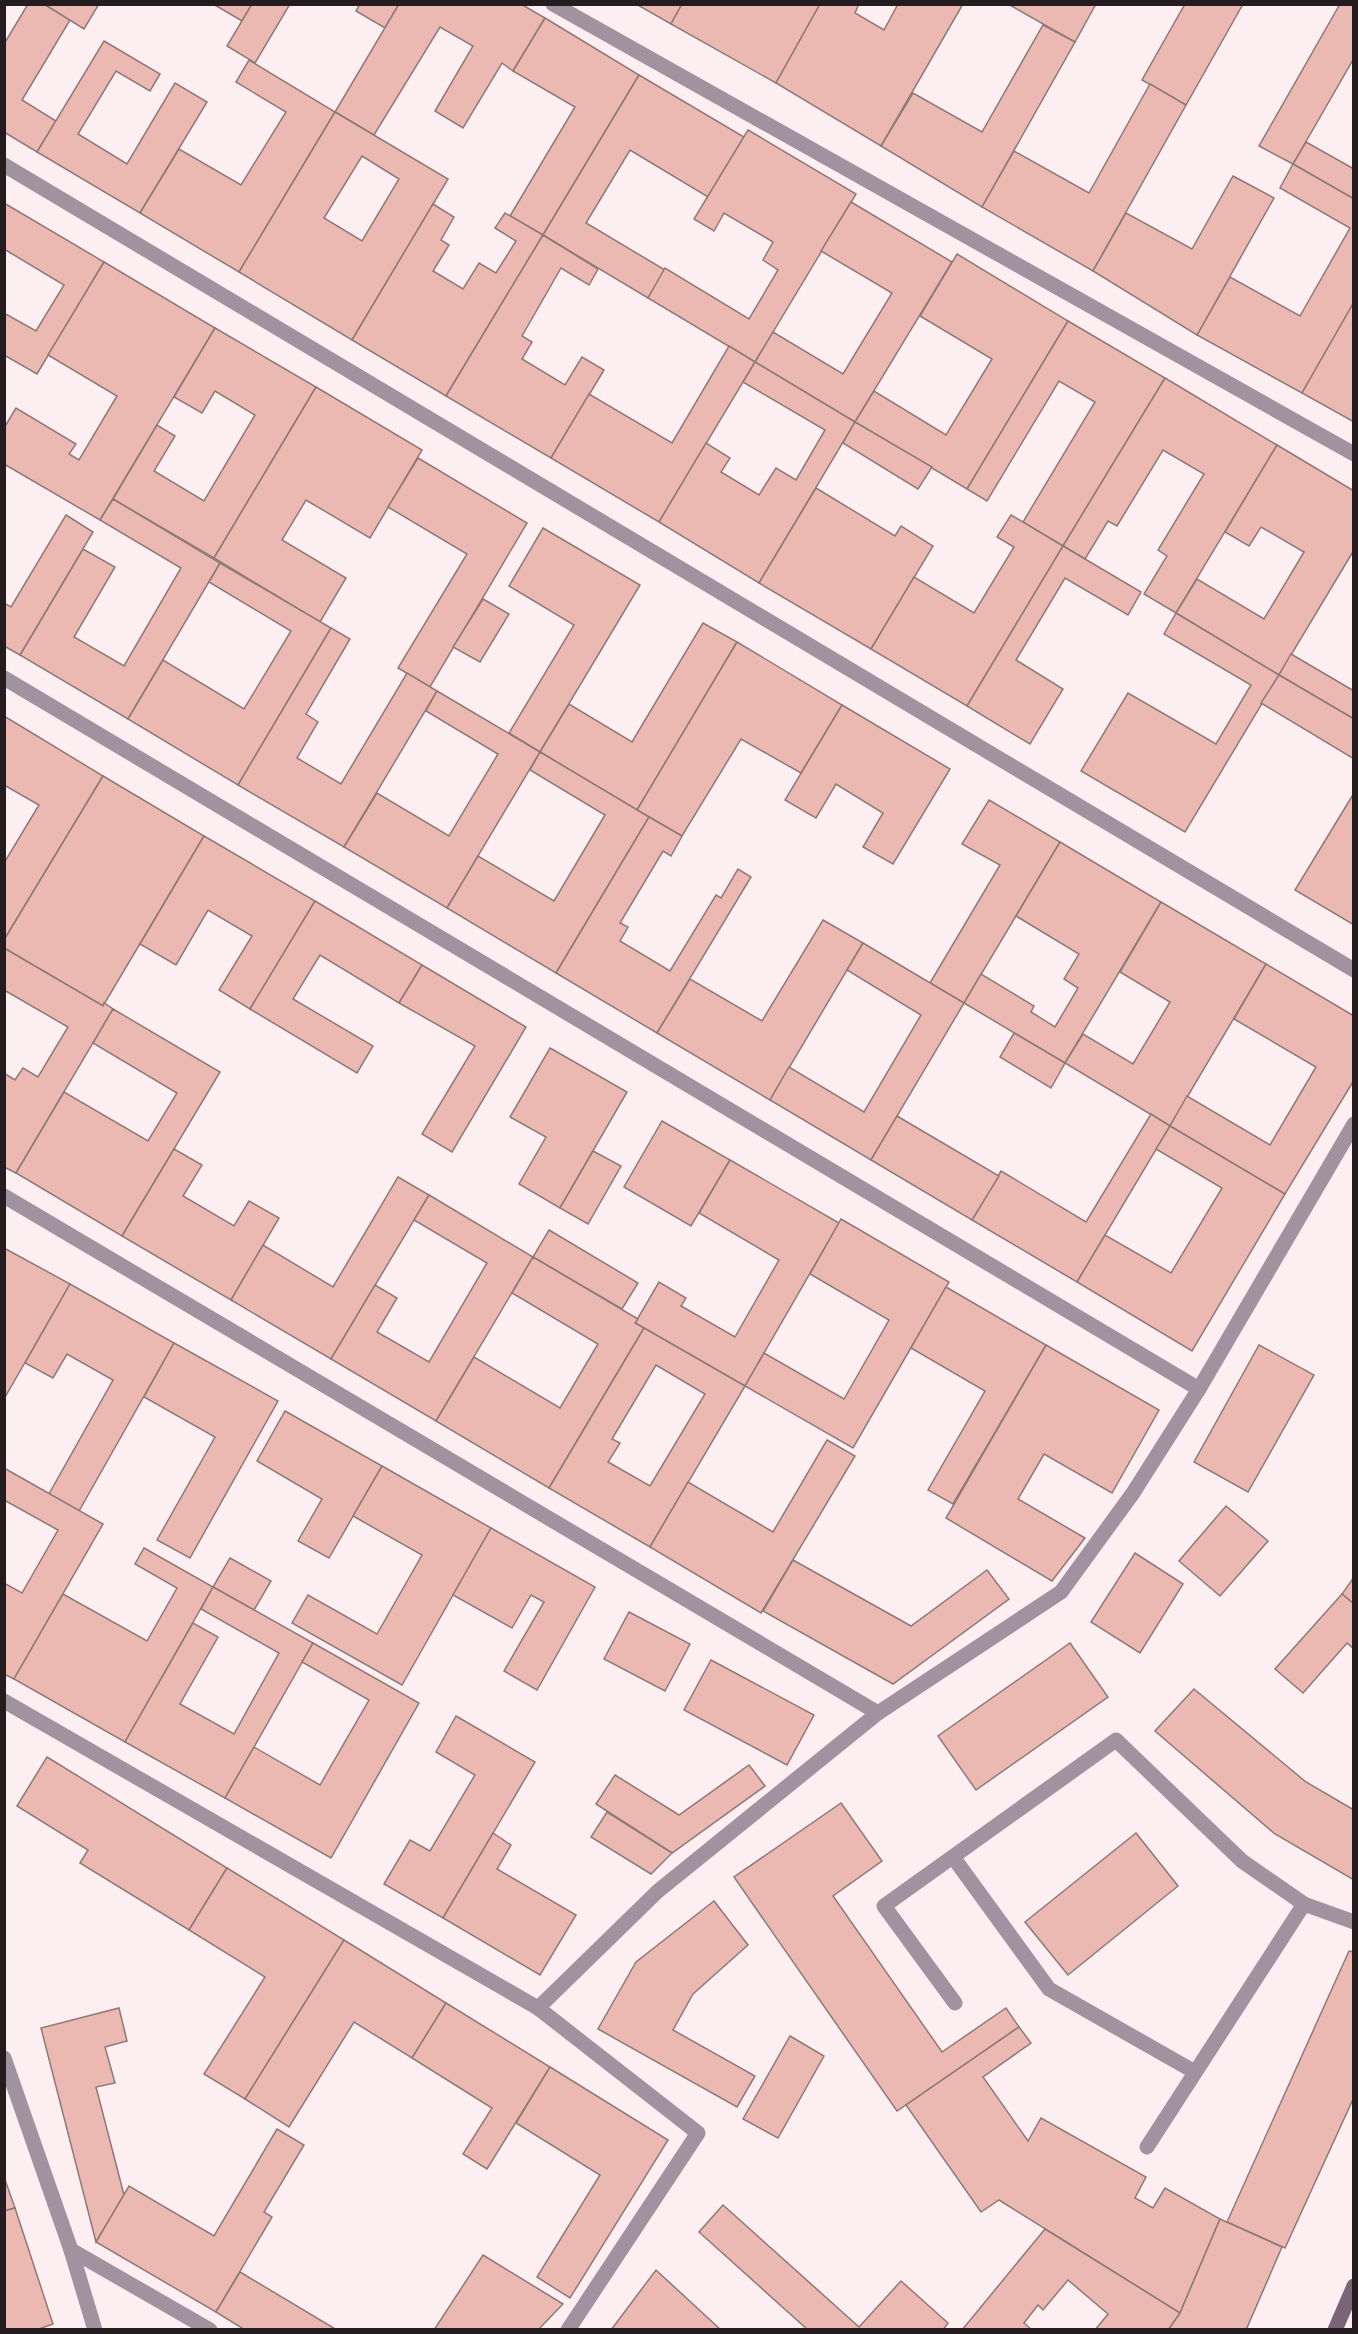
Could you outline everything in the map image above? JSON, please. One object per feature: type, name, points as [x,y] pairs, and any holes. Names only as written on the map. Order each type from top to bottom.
[{"type":"main road","points":[[1335,2330],[1353,2286]]},
{"type":"street","points":[[553,4],[1353,454]]},
{"type":"street","points":[[4,165],[1353,970]]},
{"type":"street","points":[[4,678],[1199,1389]]},
{"type":"street","points":[[538,2008],[658,1891],[878,1713],[1060,1592],[1133,1493],[1199,1389],[1353,1124]]},
{"type":"street","points":[[4,1196],[878,1713]]},
{"type":"street","points":[[4,1701],[538,2008],[698,2133],[568,2330]]},
{"type":"street","points":[[955,2003],[884,1906],[1116,1740],[1242,1861],[1304,1904],[1353,1922]]},
{"type":"street","points":[[953,1857],[1049,1989],[1195,2072]]},
{"type":"street","points":[[1147,2146],[1304,1904]]},
{"type":"street","points":[[4,2058],[71,2250],[95,2330]]},
{"type":"street","points":[[71,2250],[210,2330]]},
{"type":"building","points":[[28,4],[44,4],[70,20],[22,100],[56,121],[37,152],[4,132],[4,44]]},
{"type":"building","points":[[44,4],[99,4],[84,29]]},
{"type":"building","points":[[213,4],[252,4],[242,21]]},
{"type":"building","points":[[252,4],[290,4],[255,63],[227,46]]},
{"type":"building","points":[[360,4],[399,4],[385,28],[356,11]]},
{"type":"building","points":[[399,4],[521,4],[545,18],[513,71],[502,63],[463,128],[435,111],[473,46],[440,27],[374,135],[335,112]]},
{"type":"building","points":[[636,4],[682,4],[671,24]]},
{"type":"building","points":[[682,4],[820,4],[776,83],[671,24]]},
{"type":"building","points":[[820,4],[859,4],[855,13],[884,30],[898,4],[963,4],[881,146],[776,83]]},
{"type":"building","points":[[1008,4],[1096,4],[1075,42]]},
{"type":"building","points":[[1185,4],[1243,4],[1186,105],[1142,80]]},
{"type":"building","points":[[1340,4],[1354,4],[1354,58],[1293,164],[1259,146]]},
{"type":"building","points":[[545,18],[639,75],[543,235],[510,216],[575,107],[513,71]]},
{"type":"building","points":[[1043,25],[1075,42],[982,207],[881,146],[913,93],[982,132]]},
{"type":"building","points":[[104,41],[160,74],[150,91],[116,71],[78,134],[127,164],[175,83],[207,102],[140,213],[37,152]]},
{"type":"building","points":[[249,60],[335,112],[239,272],[140,213],[179,149],[241,185],[286,112],[236,82]]},
{"type":"building","points":[[639,75],[744,137],[708,197],[630,150],[586,223],[665,270],[648,298],[543,235]]},
{"type":"building","points":[[1150,84],[1186,105],[1093,271],[982,207],[1014,151],[1089,193]]},
{"type":"building","points":[[335,112],[448,179],[352,340],[239,272]],"holes":[[[362,156],[399,179],[362,241],[324,218]]]},
{"type":"building","points":[[748,130],[856,194],[755,362],[648,298],[665,268],[749,319],[778,270],[763,260],[773,242],[724,213],[714,231],[694,219]]},
{"type":"building","points":[[1306,142],[1354,169],[1354,199],[1293,164]]},
{"type":"building","points":[[1293,164],[1354,199],[1354,302],[1302,393],[1197,335],[1230,277],[1300,316],[1350,228],[1280,188]]},
{"type":"building","points":[[1233,176],[1274,198],[1197,335],[1093,271],[1126,213],[1192,249]]},
{"type":"building","points":[[851,202],[952,262],[855,422],[755,362],[773,332],[843,374],[892,293],[821,251]]},
{"type":"building","points":[[4,203],[104,262],[37,374],[4,355],[4,313],[36,331],[64,285],[4,249]]},
{"type":"building","points":[[433,204],[454,217],[441,240],[449,245],[433,271],[463,289],[479,263],[496,273],[516,241],[495,228],[505,213],[543,235],[446,396],[352,340]]},
{"type":"building","points":[[543,235],[598,269],[589,285],[561,268],[522,336],[532,342],[522,359],[565,385],[582,357],[604,370],[551,458],[446,396]]},
{"type":"building","points":[[957,254],[1068,321],[967,489],[855,422],[874,391],[946,435],[992,359],[920,316]]},
{"type":"building","points":[[104,262],[215,328],[100,520],[4,464],[4,428],[16,408],[76,444],[69,454],[79,460],[117,396],[48,355]]},
{"type":"building","points":[[1354,302],[1354,422],[1302,393]]},
{"type":"building","points":[[1068,321],[1165,378],[1063,546],[1023,522],[1095,402],[1059,381],[987,501],[967,489]]},
{"type":"building","points":[[215,328],[316,387],[214,558],[113,499],[157,425],[175,436],[154,471],[204,501],[255,415],[215,391],[202,413],[174,397]]},
{"type":"building","points":[[729,346],[755,362],[659,522],[551,458],[589,394],[672,443]]},
{"type":"building","points":[[755,362],[855,422],[759,583],[659,522],[706,443],[730,458],[721,472],[759,495],[776,468],[796,480],[825,430],[743,382]]},
{"type":"building","points":[[1165,378],[1277,445],[1176,613],[1144,594],[1167,556],[1158,550],[1204,474],[1163,450],[1117,526],[1108,521],[1085,559],[1063,546]]},
{"type":"building","points":[[316,387],[422,450],[370,538],[306,500],[282,540],[346,578],[320,622],[214,558]]},
{"type":"building","points":[[855,422],[932,467],[918,489],[843,443]]},
{"type":"building","points":[[1277,445],[1354,491],[1354,550],[1279,675],[1176,613],[1197,579],[1264,619],[1304,552],[1261,527],[1249,546],[1225,532]]},
{"type":"building","points":[[418,458],[527,523],[430,687],[398,668],[467,554],[388,507]]},
{"type":"building","points":[[816,488],[895,536],[901,526],[933,546],[871,649],[759,583]]},
{"type":"building","points":[[113,499],[220,563],[128,719],[20,655],[83,549],[115,567],[74,637],[124,666],[181,568],[100,520]]},
{"type":"building","points":[[66,515],[93,532],[20,655],[4,646],[4,603],[11,607]]},
{"type":"building","points":[[1011,515],[1063,546],[967,706],[871,649],[914,577],[974,613],[1014,547],[997,537]]},
{"type":"building","points":[[543,528],[640,585],[540,752],[509,733],[574,625],[509,586]]},
{"type":"building","points":[[1063,546],[1141,592],[1128,615],[1065,578],[1016,660],[1063,689],[1030,744],[967,706]]},
{"type":"building","points":[[220,563],[331,628],[238,785],[128,719],[163,660],[244,709],[291,631],[209,582]]},
{"type":"building","points":[[483,599],[509,614],[480,662],[453,647]]},
{"type":"building","points":[[1176,613],[1279,675],[1185,832],[1081,771],[1128,693],[1216,744],[1251,685],[1164,634]]},
{"type":"building","points":[[703,623],[737,642],[637,810],[540,752],[569,704],[632,742]]},
{"type":"building","points":[[331,628],[350,639],[306,714],[318,722],[297,758],[341,784],[407,673],[437,691],[344,847],[238,785]]},
{"type":"building","points":[[737,642],[842,705],[801,773],[741,739],[682,836],[637,810]]},
{"type":"building","points":[[1291,654],[1354,691],[1354,719],[1279,675]]},
{"type":"building","points":[[1279,675],[1354,719],[1354,759],[1261,703]]},
{"type":"building","points":[[437,691],[540,752],[447,908],[344,847],[377,793],[449,836],[498,754],[426,711]]},
{"type":"building","points":[[842,705],[950,769],[893,864],[863,847],[883,813],[836,784],[816,818],[785,800]]},
{"type":"building","points":[[4,716],[103,776],[4,940],[4,863],[39,805],[4,785]]},
{"type":"building","points":[[540,752],[649,817],[556,973],[447,908],[478,856],[554,901],[605,815],[530,770]]},
{"type":"building","points":[[103,776],[204,836],[103,1006],[4,948],[4,940]]},
{"type":"building","points":[[1354,793],[1354,925],[1295,890]]},
{"type":"building","points":[[989,800],[1060,842],[964,1003],[930,983],[1000,865],[962,844]]},
{"type":"building","points":[[649,817],[682,836],[671,856],[663,851],[620,923],[628,927],[620,941],[670,971],[716,895],[721,898],[738,869],[751,877],[657,1033],[556,973]]},
{"type":"building","points":[[204,836],[315,901],[250,1009],[219,990],[252,936],[208,910],[176,965],[140,944]]},
{"type":"building","points":[[1060,842],[1161,902],[1065,1063],[964,1003],[981,974],[1034,1006],[1031,1012],[1055,1027],[1078,988],[1064,979],[1079,954],[1016,916]]},
{"type":"building","points":[[315,901],[422,965],[399,1003],[320,955],[293,999],[373,1046],[357,1073],[250,1009]]},
{"type":"building","points":[[1161,902],[1266,964],[1170,1126],[1065,1063],[1083,1034],[1133,1064],[1170,1002],[1120,972]]},
{"type":"building","points":[[823,920],[863,943],[770,1100],[657,1033],[690,979],[762,1021]]},
{"type":"building","points":[[863,943],[964,1003],[871,1160],[770,1100],[789,1067],[864,1112],[921,1015],[847,970]]},
{"type":"building","points":[[4,948],[103,1006],[104,1003],[113,1009],[16,1173],[4,1167],[4,1073],[15,1080],[23,1068],[38,1077],[68,1027],[4,990]]},
{"type":"building","points":[[1266,964],[1354,1016],[1354,1080],[1285,1194],[1170,1126],[1187,1096],[1270,1145],[1316,1067],[1234,1019]]},
{"type":"building","points":[[422,965],[526,1027],[452,1152],[422,1134],[475,1046],[399,1003]]},
{"type":"building","points":[[113,1009],[220,1072],[122,1236],[16,1173],[64,1092],[148,1141],[177,1093],[93,1043]]},
{"type":"building","points":[[1014,1033],[1065,1063],[1051,1088],[1000,1057]]},
{"type":"building","points":[[550,1048],[627,1092],[560,1208],[519,1184],[546,1137],[510,1117]]},
{"type":"building","points":[[1151,1114],[1170,1126],[1077,1282],[972,1220],[1001,1171],[1086,1222]]},
{"type":"building","points":[[897,1116],[999,1176],[972,1220],[871,1160]]},
{"type":"building","points":[[662,1121],[730,1160],[691,1226],[624,1187]]},
{"type":"building","points":[[1170,1126],[1285,1194],[1192,1351],[1077,1282],[1105,1235],[1171,1273],[1222,1188],[1156,1149]]},
{"type":"building","points":[[174,1149],[202,1165],[183,1196],[234,1226],[249,1201],[279,1218],[231,1300],[122,1236]]},
{"type":"building","points":[[593,1151],[621,1166],[588,1224],[560,1208]]},
{"type":"building","points":[[730,1160],[839,1223],[745,1386],[635,1323],[659,1282],[686,1298],[681,1306],[735,1337],[779,1260],[699,1213]]},
{"type":"building","points":[[398,1177],[429,1195],[331,1359],[231,1300],[263,1245],[333,1287]]},
{"type":"building","points":[[429,1195],[533,1257],[436,1421],[331,1359],[375,1285],[397,1298],[377,1332],[429,1362],[487,1263],[414,1220]]},
{"type":"building","points":[[841,1219],[949,1282],[853,1448],[745,1386],[764,1353],[844,1399],[889,1320],[810,1274]]},
{"type":"building","points":[[549,1230],[638,1283],[622,1309],[533,1257]]},
{"type":"building","points":[[4,1248],[70,1284],[4,1399]]},
{"type":"building","points":[[533,1257],[638,1319],[635,1323],[644,1328],[549,1488],[436,1421],[474,1357],[560,1408],[598,1344],[512,1293]]},
{"type":"building","points":[[70,1284],[174,1343],[79,1511],[49,1494],[113,1380],[67,1354],[53,1378],[25,1363]]},
{"type":"building","points":[[946,1287],[1046,1345],[953,1504],[928,1490],[985,1391],[911,1348]]},
{"type":"building","points":[[644,1328],[745,1386],[650,1547],[549,1488]],"holes":[[[656,1365],[705,1394],[650,1486],[608,1462],[620,1443],[612,1439]]]},
{"type":"building","points":[[174,1343],[278,1401],[190,1558],[157,1540],[215,1437],[144,1397]]},
{"type":"building","points":[[1046,1345],[1159,1410],[1112,1493],[1044,1454],[1018,1499],[1085,1538],[1052,1581],[946,1518]]},
{"type":"building","points":[[1259,1345],[1314,1375],[1248,1492],[1194,1462]]},
{"type":"building","points":[[285,1411],[382,1466],[329,1558],[298,1541],[322,1499],[257,1461]]},
{"type":"building","points":[[827,1440],[855,1456],[761,1613],[650,1547],[688,1482],[773,1532]]},
{"type":"building","points":[[382,1466],[491,1528],[402,1685],[292,1623],[308,1595],[377,1634],[422,1555],[353,1516]]},
{"type":"building","points":[[4,1468],[103,1524],[14,1679],[4,1674],[4,1583],[22,1593],[58,1530],[4,1500]]},
{"type":"building","points":[[1226,1506],[1268,1541],[1220,1596],[1179,1561]]},
{"type":"building","points":[[491,1528],[595,1587],[537,1690],[504,1671],[544,1602],[531,1595],[512,1628],[453,1595]]},
{"type":"building","points":[[144,1548],[213,1587],[125,1742],[14,1679],[63,1594],[147,1641],[177,1588],[135,1564]]},
{"type":"building","points":[[1135,1553],[1183,1584],[1140,1653],[1091,1622]]},
{"type":"building","points":[[230,1558],[271,1581],[254,1610],[213,1587]]},
{"type":"building","points":[[793,1560],[911,1626],[987,1570],[1009,1599],[893,1684],[763,1611]]},
{"type":"building","points":[[1354,1577],[1354,1604],[1342,1594]]},
{"type":"building","points":[[213,1587],[313,1643],[225,1798],[125,1742],[193,1623],[218,1637],[180,1704],[234,1734],[279,1653],[201,1609]]},
{"type":"building","points":[[1342,1594],[1354,1604],[1354,1649],[1347,1643],[1303,1693],[1275,1669]]},
{"type":"building","points":[[629,1612],[690,1644],[665,1691],[604,1659]]},
{"type":"building","points":[[313,1643],[419,1703],[331,1858],[225,1798],[254,1747],[320,1785],[369,1700],[302,1662]]},
{"type":"building","points":[[1070,1643],[1108,1697],[976,1790],[938,1736]]},
{"type":"building","points":[[711,1660],[814,1715],[787,1765],[684,1710]]},
{"type":"building","points":[[1194,1689],[1306,1782],[1354,1810],[1354,1880],[1275,1834],[1155,1731]]},
{"type":"building","points":[[456,1716],[535,1762],[443,1918],[384,1884],[410,1840],[430,1851],[475,1775],[436,1752]]},
{"type":"building","points":[[47,1757],[227,1868],[189,1930],[80,1863],[88,1850],[17,1806]]},
{"type":"building","points":[[749,1765],[765,1786],[672,1853],[596,1804],[615,1775],[679,1815]]},
{"type":"building","points":[[841,1803],[882,1861],[833,1896],[942,2052],[1006,2008],[1019,2027],[897,2111],[734,1877]]},
{"type":"building","points":[[607,1812],[672,1853],[651,1874],[591,1837]]},
{"type":"building","points":[[493,1833],[511,1845],[497,1869],[576,1915],[540,1975],[443,1918]]},
{"type":"building","points":[[1136,1833],[1178,1886],[1068,1975],[1025,1922]]},
{"type":"building","points":[[227,1868],[344,1940],[245,2099],[204,2074],[265,1977],[189,1930]]},
{"type":"building","points":[[714,1901],[748,1945],[693,1994],[673,2030],[755,2076],[737,2107],[598,2029],[636,1962]]},
{"type":"building","points":[[344,1940],[446,2003],[412,2058],[354,2022],[289,2127],[245,2099]]},
{"type":"building","points":[[1349,1951],[1354,1952],[1354,2097],[1285,2248],[1227,2222]]},
{"type":"building","points":[[446,2003],[550,2067],[487,2169],[463,2154],[492,2108],[412,2058]]},
{"type":"building","points":[[119,2008],[127,2041],[105,2047],[115,2083],[96,2087],[124,2195],[96,2242],[41,2028]]},
{"type":"building","points":[[1019,2027],[1031,2043],[983,2077],[1028,2141],[1041,2118],[1146,2177],[1135,2198],[1153,2208],[1165,2188],[1220,2219],[1180,2313],[999,2200],[981,2212],[906,2105]]},
{"type":"building","points":[[790,2036],[824,2056],[778,2138],[743,2119]]},
{"type":"building","points":[[550,2067],[668,2140],[570,2298],[537,2277],[600,2175],[516,2123]]},
{"type":"building","points":[[277,2129],[304,2145],[264,2212],[272,2217],[216,2312],[96,2242],[129,2186],[214,2236]]},
{"type":"building","points":[[4,2177],[15,2208],[4,2211]]},
{"type":"building","points":[[723,2205],[859,2327],[901,2281],[948,2323],[943,2330],[808,2330],[699,2232]]},
{"type":"building","points":[[15,2208],[53,2324],[36,2330],[4,2330],[4,2211]]},
{"type":"building","points":[[1220,2219],[1282,2247],[1246,2330],[1168,2330],[1180,2313]]},
{"type":"building","points":[[1045,2229],[1180,2313],[1168,2330],[1095,2330],[1108,2314],[1068,2280],[1043,2310],[1038,2305],[1024,2323],[1032,2330],[962,2330]]},
{"type":"building","points":[[483,2255],[563,2304],[538,2330],[434,2330]]},
{"type":"building","points":[[656,2270],[721,2330],[611,2330]]},
{"type":"building","points":[[240,2272],[337,2330],[245,2330],[216,2312]]}]
